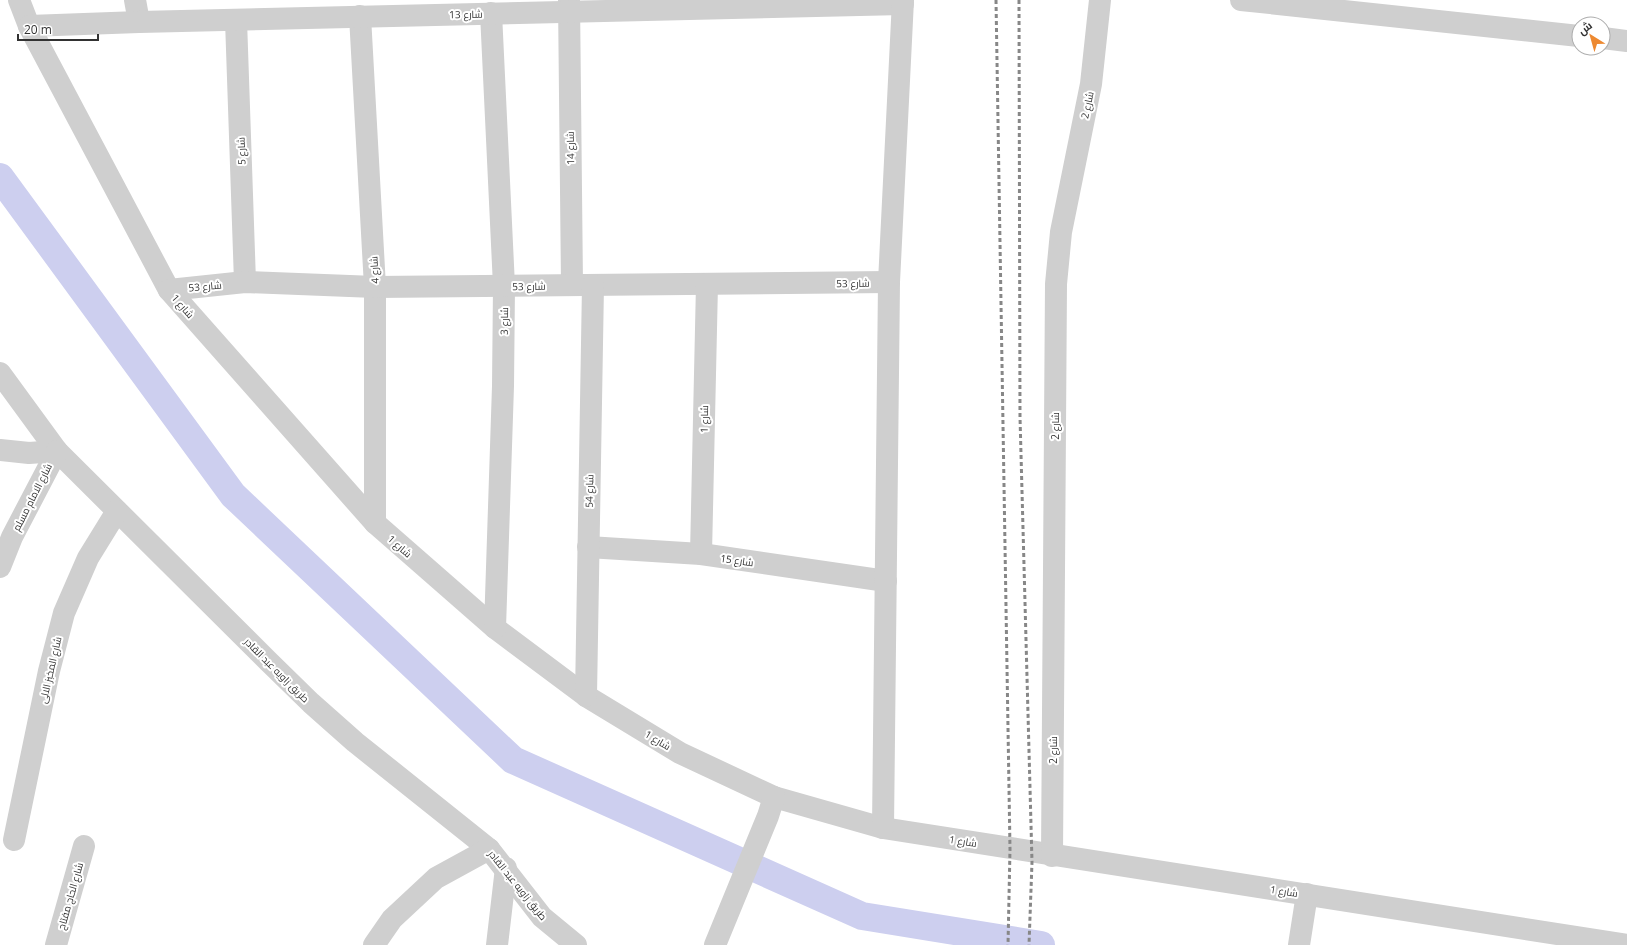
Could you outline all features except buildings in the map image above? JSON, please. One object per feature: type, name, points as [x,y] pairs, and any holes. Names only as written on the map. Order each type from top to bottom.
[{"type":"street","name":"شارع 1","points":[[19,0],[29,26],[169,290],[374,523],[495,628],[586,696],[771,807],[883,828],[1052,856],[1307,894],[1627,945]]},
{"type":"street","points":[[134,0],[139,22]]},
{"type":"street","name":"شارع 2","points":[[1052,856],[1056,284],[1061,232],[1091,84],[1100,0]]},
{"type":"street","points":[[1241,0],[1571,35]]},
{"type":"street","name":"شارع 13","points":[[29,26],[139,22],[240,13],[569,6],[903,2]]},
{"type":"street","points":[[883,828],[889,282],[903,2]]},
{"type":"street","name":"شارع 14","points":[[569,6],[582,285]]},
{"type":"street","name":"شارع 3","points":[[484,9],[504,286],[503,386],[495,628]]},
{"type":"street","name":"شارع 4","points":[[366,11],[375,287],[374,523]]},
{"type":"street","name":"شارع 5","points":[[240,13],[245,282]]},
{"type":"street","points":[[1611,39],[1627,41]]},
{"type":"street","name":"شارع 53","points":[[169,290],[245,282],[375,287],[889,282]]},
{"type":"street","name":"شارع 1","points":[[701,554],[707,284]]},
{"type":"street","name":"شارع 54","points":[[582,285],[588,547],[586,696]]},
{"type":"street","name":"طريق زاويه عبد القادر","points":[[0,373],[56,451],[311,703],[355,742],[490,849],[542,917],[576,945]]},
{"type":"street","points":[[0,450],[30,453],[56,451]]},
{"type":"street","name":"شارع الامام مسلم","points":[[0,567],[12,537],[56,451]]},
{"type":"street","name":"شارع المخبز الالى","points":[[14,840],[49,671],[64,613],[88,558],[117,511]]},
{"type":"street","name":"شارع 15","points":[[588,547],[701,554],[886,581]]},
{"type":"street","points":[[714,945],[771,807]]},
{"type":"street","name":"شارع الحاج مفتاح","points":[[56,945],[84,846]]},
{"type":"street","points":[[374,945],[392,919],[436,878],[490,849]]},
{"type":"street","points":[[497,945],[506,868]]},
{"type":"street","points":[[1299,945],[1307,894]]},
{"type":"waterway","points":[[0,177],[233,495],[513,760],[862,916],[1041,945]]},
{"type":"railway","points":[[996,0],[1010,849],[1008,945]]},
{"type":"railway","points":[[1019,0],[1020,417],[1032,862],[1029,945]]}]
